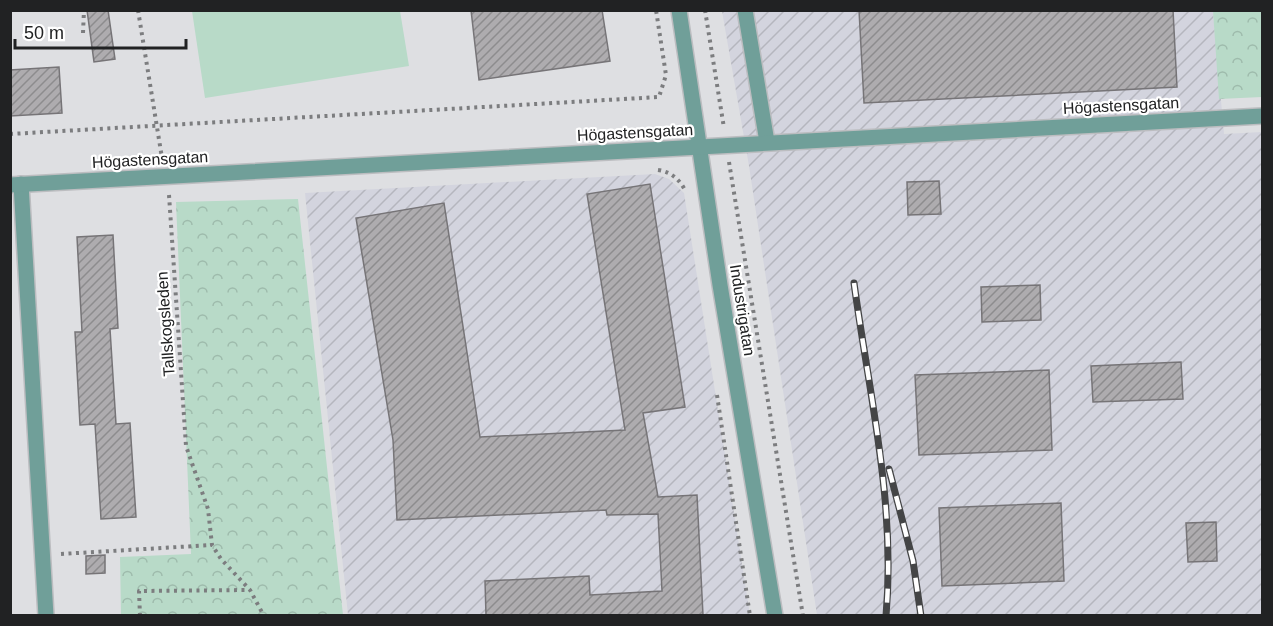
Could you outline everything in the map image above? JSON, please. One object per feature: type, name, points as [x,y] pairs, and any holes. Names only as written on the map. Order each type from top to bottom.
[{"type":"street","name":"Industrigatan","points":[[679,10],[720,285],[775,615]]},
{"type":"street","points":[[745,10],[767,142]]},
{"type":"street","name":"Högastensgatan","points":[[16,185],[1263,116]]},
{"type":"street","points":[[16,185],[46,615]]},
{"type":"path","points":[[83,33],[84,10]]},
{"type":"path","name":"Tallskogsleden","points":[[138,10],[164,177],[169,194],[186,446],[208,509],[212,545]]},
{"type":"path","points":[[10,134],[659,97],[666,75],[656,10]]},
{"type":"path","points":[[705,10],[803,615]]},
{"type":"path","points":[[654,169],[672,175],[681,182],[686,193]]},
{"type":"path","points":[[157,195],[180,193]]},
{"type":"path","points":[[717,393],[750,615]]},
{"type":"path","points":[[42,555],[212,545],[220,559],[250,590],[264,615]]},
{"type":"path","points":[[140,615],[139,591],[250,590]]},
{"type":"shaded area","points":[[722,11],[1213,11],[1224,134],[1262,132],[1262,615],[817,615],[749,166]]},
{"type":"shaded area","points":[[655,174],[669,179],[684,193],[750,615],[348,615],[305,193]]},
{"type":"green space","points":[[192,11],[400,11],[409,66],[205,98]]},
{"type":"green space","points":[[1213,11],[1262,11],[1262,97],[1219,99]]},
{"type":"green space","points":[[298,199],[343,615],[121,615],[120,557],[191,554],[176,202]]},
{"type":"building","points":[[87,10],[108,10],[115,59],[94,62]]},
{"type":"building","points":[[471,10],[602,10],[610,61],[479,80]]},
{"type":"building","points":[[859,10],[1173,10],[1177,87],[864,103]]},
{"type":"building","points":[[59,67],[62,113],[10,116],[10,70]]},
{"type":"building","points":[[939,181],[941,214],[908,215],[907,182]]},
{"type":"building","points":[[650,184],[685,407],[643,413],[658,497],[697,495],[703,615],[486,615],[485,581],[589,576],[590,595],[662,591],[658,514],[607,515],[606,510],[397,520],[393,440],[356,218],[444,203],[480,437],[625,430],[587,194]]},
{"type":"building","points":[[113,235],[118,328],[110,329],[116,424],[130,423],[136,517],[101,519],[95,424],[80,425],[75,332],[82,332],[77,237]]},
{"type":"building","points":[[1040,285],[1041,320],[982,322],[981,287]]},
{"type":"building","points":[[1181,362],[1183,399],[1093,402],[1091,366]]},
{"type":"building","points":[[1049,370],[1052,450],[919,455],[915,375]]},
{"type":"building","points":[[1061,503],[1064,581],[942,586],[939,508]]},
{"type":"building","points":[[1216,522],[1217,561],[1188,562],[1186,523]]},
{"type":"building","points":[[105,555],[105,573],[86,574],[86,556]]},
{"type":"railway","points":[[854,283],[884,490],[888,574],[886,616]]},
{"type":"railway","points":[[889,469],[913,561],[921,616]]}]
